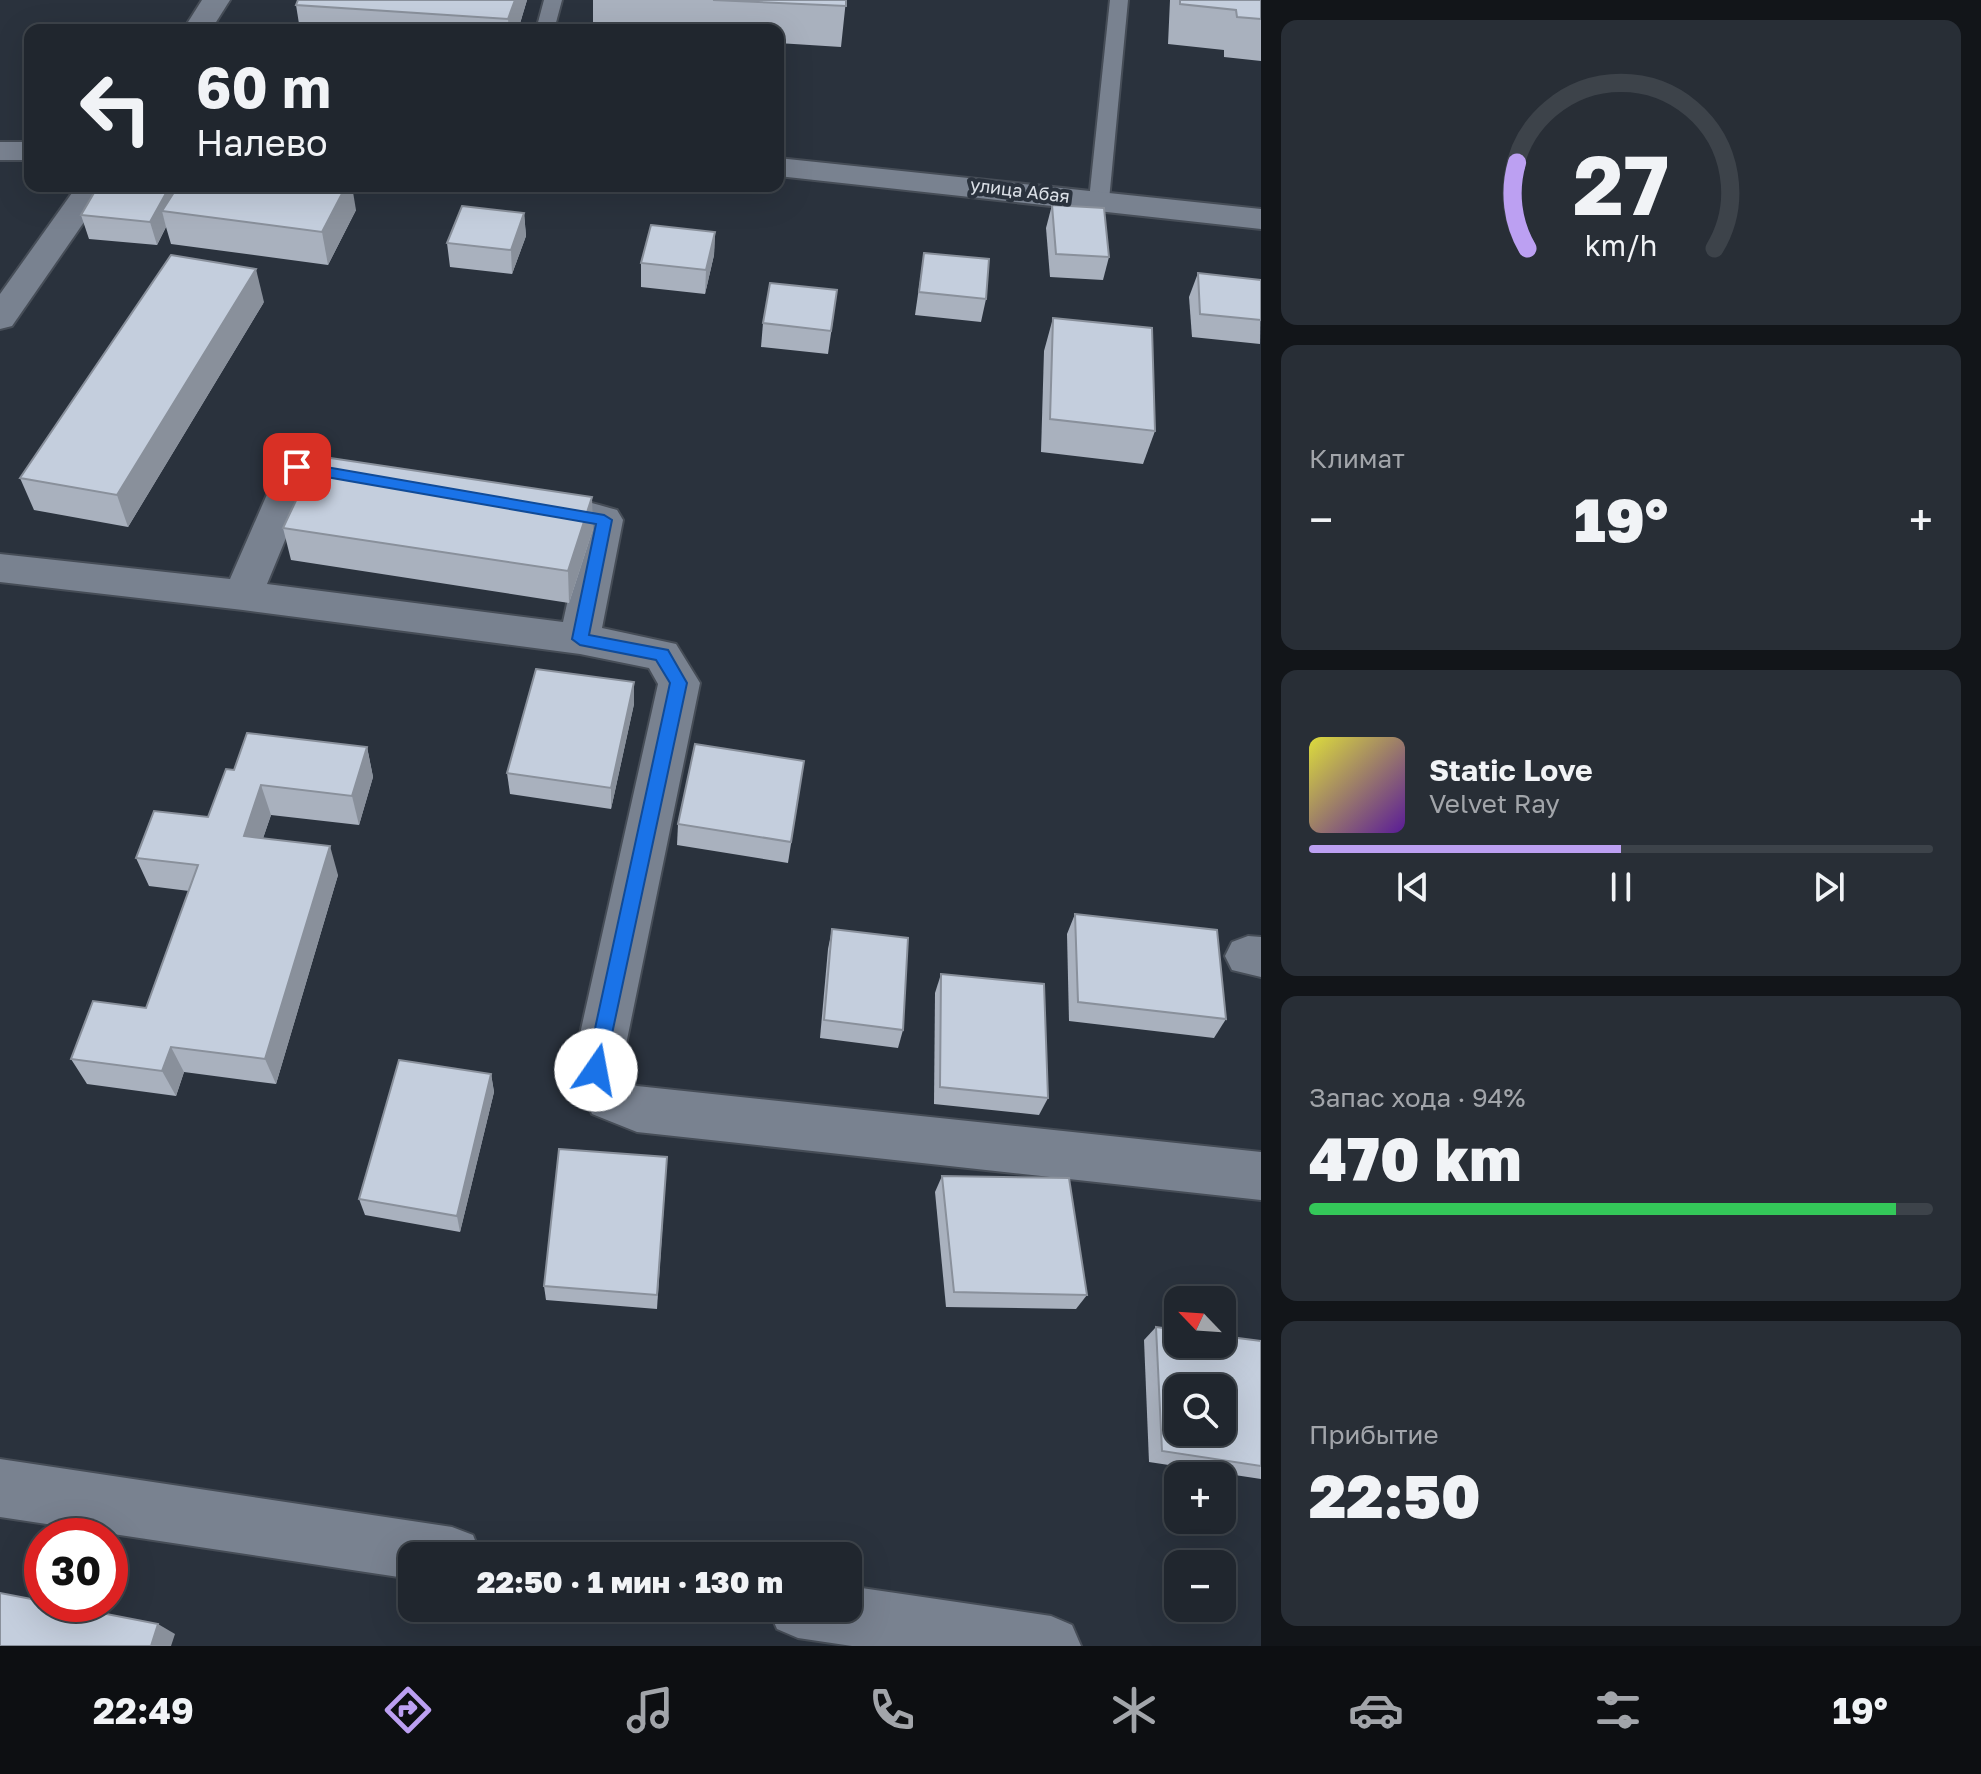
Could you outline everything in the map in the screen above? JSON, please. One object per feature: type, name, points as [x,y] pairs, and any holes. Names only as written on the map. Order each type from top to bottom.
[{"type":"street","points":[[201,24],[216,0]]},
{"type":"street","points":[[0,151],[24,151]]},
{"type":"street","name":"улица Абая","points":[[784,168],[1261,219]]},
{"type":"street","points":[[0,318],[89,192]]},
{"type":"street","points":[[243,595],[297,467],[405,486]]},
{"type":"street","points":[[497,502],[604,520],[580,639]]},
{"type":"street","points":[[0,568],[243,595],[580,639],[662,655],[679,683],[596,1070],[609,1098],[637,1109],[1261,1176]]},
{"type":"street","points":[[0,1488],[398,1548]]},
{"type":"street","points":[[862,1618],[1051,1646]]},
{"type":"lane","points":[[547,24],[553,0]]},
{"type":"lane","points":[[1099,200],[1119,0]]},
{"type":"building","points":[[298,0],[515,0],[508,19],[296,5]]},
{"type":"building","points":[[713,0],[846,0],[846,6]]},
{"type":"building","points":[[1180,0],[1261,0],[1261,19],[1237,17],[1236,10],[1180,4]]},
{"type":"building","points":[[94,192],[167,192],[150,222],[81,215]]},
{"type":"building","points":[[174,192],[343,192],[322,232],[162,211]]},
{"type":"building","points":[[1052,205],[1104,208],[1109,257],[1056,254]]},
{"type":"building","points":[[462,206],[524,213],[511,250],[447,243]]},
{"type":"building","points":[[651,225],[715,232],[706,270],[641,263]]},
{"type":"building","points":[[924,253],[989,259],[986,299],[919,292]]},
{"type":"building","points":[[171,255],[256,269],[117,495],[20,478]]},
{"type":"building","points":[[1198,273],[1261,280],[1261,320],[1200,314]]},
{"type":"building","points":[[770,283],[837,290],[831,331],[763,323]]},
{"type":"building","points":[[1053,318],[1152,328],[1155,431],[1050,419]]},
{"type":"building","points":[[317,456],[592,497],[568,571],[283,528]]},
{"type":"building","points":[[536,669],[634,682],[611,788],[507,773]]},
{"type":"building","points":[[247,733],[367,747],[352,796],[261,785],[244,836],[330,846],[265,1059],[171,1047],[162,1071],[71,1059],[93,1001],[146,1008],[198,865],[136,858],[154,811],[208,817],[226,769],[234,770]]},
{"type":"building","points":[[695,744],[804,761],[791,842],[678,824]]},
{"type":"building","points":[[1075,914],[1217,930],[1226,1019],[1078,1002]]},
{"type":"building","points":[[832,929],[908,938],[903,1030],[824,1020]]},
{"type":"building","points":[[941,974],[1044,984],[1048,1098],[940,1087]]},
{"type":"building","points":[[399,1060],[491,1074],[457,1216],[359,1199]]},
{"type":"building","points":[[559,1149],[667,1157],[657,1295],[544,1286]]},
{"type":"building","points":[[942,1176],[1069,1178],[1087,1295],[954,1292]]},
{"type":"building","points":[[1156,1327],[1164,1328],[1164,1358],[1236,1358],[1236,1338],[1261,1341],[1261,1466],[1162,1451]]},
{"type":"building","points":[[0,1593],[24,1598],[24,1622],[128,1622],[128,1618],[158,1624],[151,1646],[0,1646]]},
{"type":"route","points":[[297,467],[604,520],[580,639],[662,655],[679,683],[596,1070]]}]
